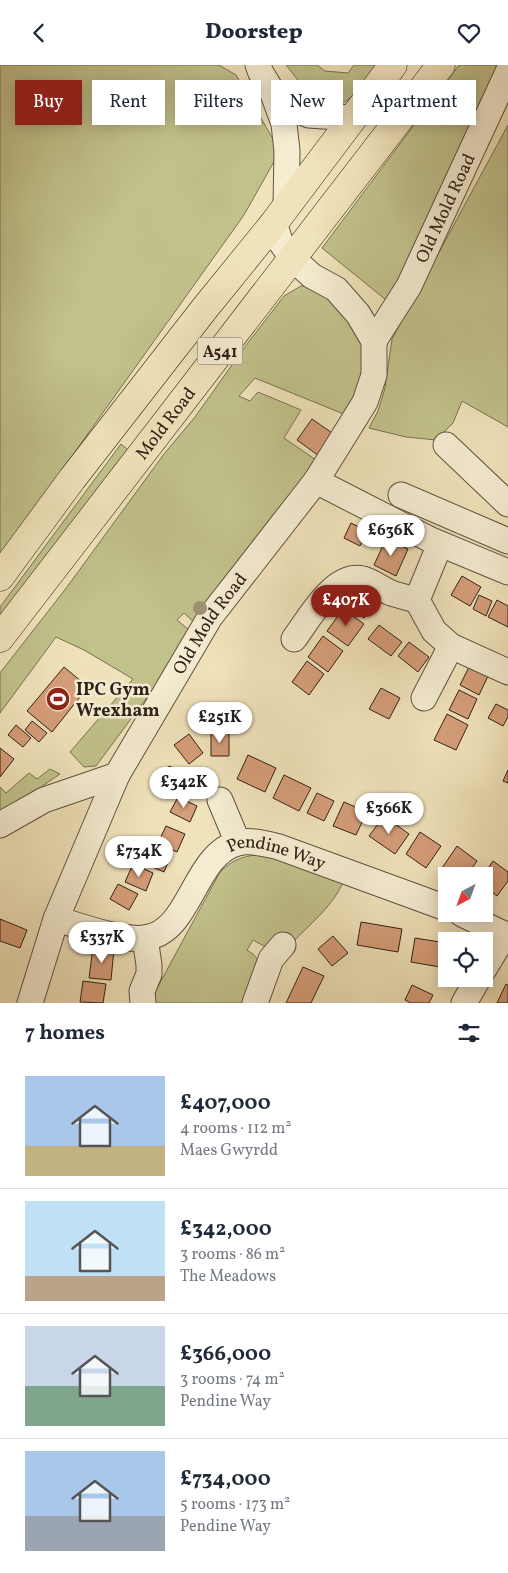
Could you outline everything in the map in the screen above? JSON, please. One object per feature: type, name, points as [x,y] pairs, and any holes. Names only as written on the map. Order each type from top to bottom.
[{"type":"main road","name":"A541","points":[[0,577],[72,479],[280,215],[393,65]]},
{"type":"main road","name":"Mold Road","points":[[0,639],[441,65]]},
{"type":"street","points":[[258,65],[271,89]]},
{"type":"street","name":"Old Mold Road","points":[[30,1003],[56,919],[117,775],[210,617],[316,481],[365,402],[374,375],[374,341],[409,286],[508,72]]},
{"type":"street","points":[[343,117],[352,118]]},
{"type":"street","points":[[284,125],[287,151],[280,215],[280,241],[292,258],[312,276],[336,289],[358,314],[374,341]]},
{"type":"street","points":[[446,445],[508,504]]},
{"type":"street","points":[[316,481],[440,544],[502,570],[508,540],[401,495]]},
{"type":"street","points":[[417,600],[440,544]]},
{"type":"street","points":[[298,627],[335,586],[348,579],[363,579],[392,593],[417,600],[434,631],[451,647],[508,672]]},
{"type":"street","points":[[424,698],[451,647]]},
{"type":"street","points":[[0,825],[44,800],[117,775]]},
{"type":"street","points":[[220,800],[238,843]]},
{"type":"street","name":"Pendine Way","points":[[56,919],[127,939],[155,936],[165,930],[175,919],[210,864],[221,852],[238,843],[258,843],[279,847],[438,905]]},
{"type":"street","points":[[481,923],[506,935],[493,955]]},
{"type":"street","points":[[143,1003],[142,991],[149,974],[145,938]]},
{"type":"street","points":[[255,1003],[271,959],[283,945]]},
{"type":"street","points":[[464,1003],[473,987]]},
{"type":"green space","points":[[0,65],[219,65],[236,75],[239,80],[175,80],[175,125],[261,125],[261,118],[280,151],[244,215],[0,557]]},
{"type":"green space","points":[[286,65],[317,65],[325,71],[348,73],[354,65],[382,65],[370,80],[353,80],[353,96],[343,103],[343,80],[298,80]]},
{"type":"green space","points":[[459,65],[506,65],[391,304],[322,248],[414,125],[476,125],[476,80],[448,80]]},
{"type":"green space","points":[[508,125],[508,427],[462,401],[453,423],[436,440],[406,437],[369,428],[378,411],[385,388],[392,339]]},
{"type":"green space","points":[[301,286],[318,286],[363,333],[365,381],[346,415],[255,378],[239,396],[250,401],[258,392],[301,410],[284,438],[319,462],[198,626],[184,613],[177,620],[194,634],[96,766],[84,767],[70,752],[133,679],[84,650],[56,637],[0,713],[0,673],[67,587],[164,454],[195,417],[284,296]]},
{"type":"green space","points":[[121,444],[133,454],[0,624],[0,607]]},
{"type":"green space","points":[[50,769],[60,774],[0,815],[0,787],[6,793],[29,773],[37,779]]},
{"type":"green space","points":[[266,854],[343,883],[326,908],[291,944],[264,946],[253,940],[247,950],[258,960],[249,1003],[149,1003],[220,872],[241,858]]},
{"type":"building","points":[[312,419],[335,435],[319,456],[297,440]]},
{"type":"building","points":[[351,523],[367,531],[360,546],[344,538]]},
{"type":"building","points":[[386,539],[408,549],[396,576],[374,565]]},
{"type":"building","points":[[462,576],[481,587],[470,606],[451,595]]},
{"type":"building","points":[[358,585],[377,600],[364,618],[345,603]]},
{"type":"building","points":[[479,595],[492,601],[486,616],[473,609]]},
{"type":"building","points":[[497,600],[508,606],[508,627],[488,617]]},
{"type":"building","points":[[343,609],[364,624],[348,646],[327,631]]},
{"type":"building","points":[[379,625],[402,642],[391,656],[368,639]]},
{"type":"building","points":[[323,636],[343,651],[328,672],[308,657]]},
{"type":"building","points":[[409,642],[429,657],[418,672],[398,656]]},
{"type":"building","points":[[307,661],[324,674],[309,695],[292,682]]},
{"type":"building","points":[[470,665],[489,674],[479,695],[460,685]]},
{"type":"building","name":"IPC Gym Wrexham","points":[[64,667],[88,687],[52,732],[27,711]]},
{"type":"building","points":[[381,688],[400,698],[389,719],[369,709]]},
{"type":"building","points":[[459,690],[477,699],[468,719],[449,710]]},
{"type":"building","points":[[496,704],[508,710],[508,717],[503,726],[488,718]]},
{"type":"building","points":[[447,714],[468,725],[456,750],[434,740]]},
{"type":"building","points":[[32,721],[47,733],[39,742],[25,730]]},
{"type":"building","points":[[16,725],[31,738],[23,747],[8,735]]},
{"type":"building","points":[[211,733],[229,733],[229,756],[211,756]]},
{"type":"building","points":[[189,734],[203,753],[189,764],[174,745]]},
{"type":"building","points":[[0,748],[14,759],[0,777]]},
{"type":"building","points":[[248,755],[276,768],[265,792],[237,779]]},
{"type":"building","points":[[169,766],[189,775],[182,792],[162,783]]},
{"type":"building","points":[[508,770],[508,783],[503,781]]},
{"type":"building","points":[[284,775],[311,788],[299,811],[273,798]]},
{"type":"building","points":[[317,793],[334,801],[324,821],[307,813]]},
{"type":"building","points":[[178,797],[197,806],[190,822],[170,812]]},
{"type":"building","points":[[344,802],[367,812],[356,835],[333,826]]},
{"type":"building","points":[[384,816],[409,834],[395,854],[369,836]]},
{"type":"building","points":[[166,826],[185,834],[177,852],[158,843]]},
{"type":"building","points":[[420,832],[441,846],[426,868],[406,854]]},
{"type":"building","points":[[150,846],[171,855],[164,872],[143,863]]},
{"type":"building","points":[[457,846],[477,861],[473,867],[443,867]]},
{"type":"building","points":[[493,861],[508,872],[508,881],[497,896],[493,893],[493,867],[489,867]]},
{"type":"building","points":[[133,864],[153,873],[146,891],[125,882]]},
{"type":"building","points":[[118,884],[138,894],[129,910],[110,899]]},
{"type":"building","points":[[0,919],[27,930],[20,948],[0,941]]},
{"type":"building","points":[[361,922],[402,929],[398,952],[357,945]]},
{"type":"building","points":[[333,936],[348,953],[332,966],[318,949]]},
{"type":"building","points":[[415,938],[438,942],[438,967],[411,962]]},
{"type":"building","points":[[93,947],[114,949],[111,980],[89,978]]},
{"type":"building","points":[[303,967],[324,976],[311,1003],[286,1003]]},
{"type":"building","points":[[83,981],[106,984],[103,1003],[80,1002]]},
{"type":"building","points":[[506,984],[508,985],[508,1003],[497,1003]]},
{"type":"building","points":[[412,985],[433,995],[429,1003],[411,1003],[405,1000]]},
{"type":"place","name":"IPC Gym Wrexham","points":[[58,699]]}]
